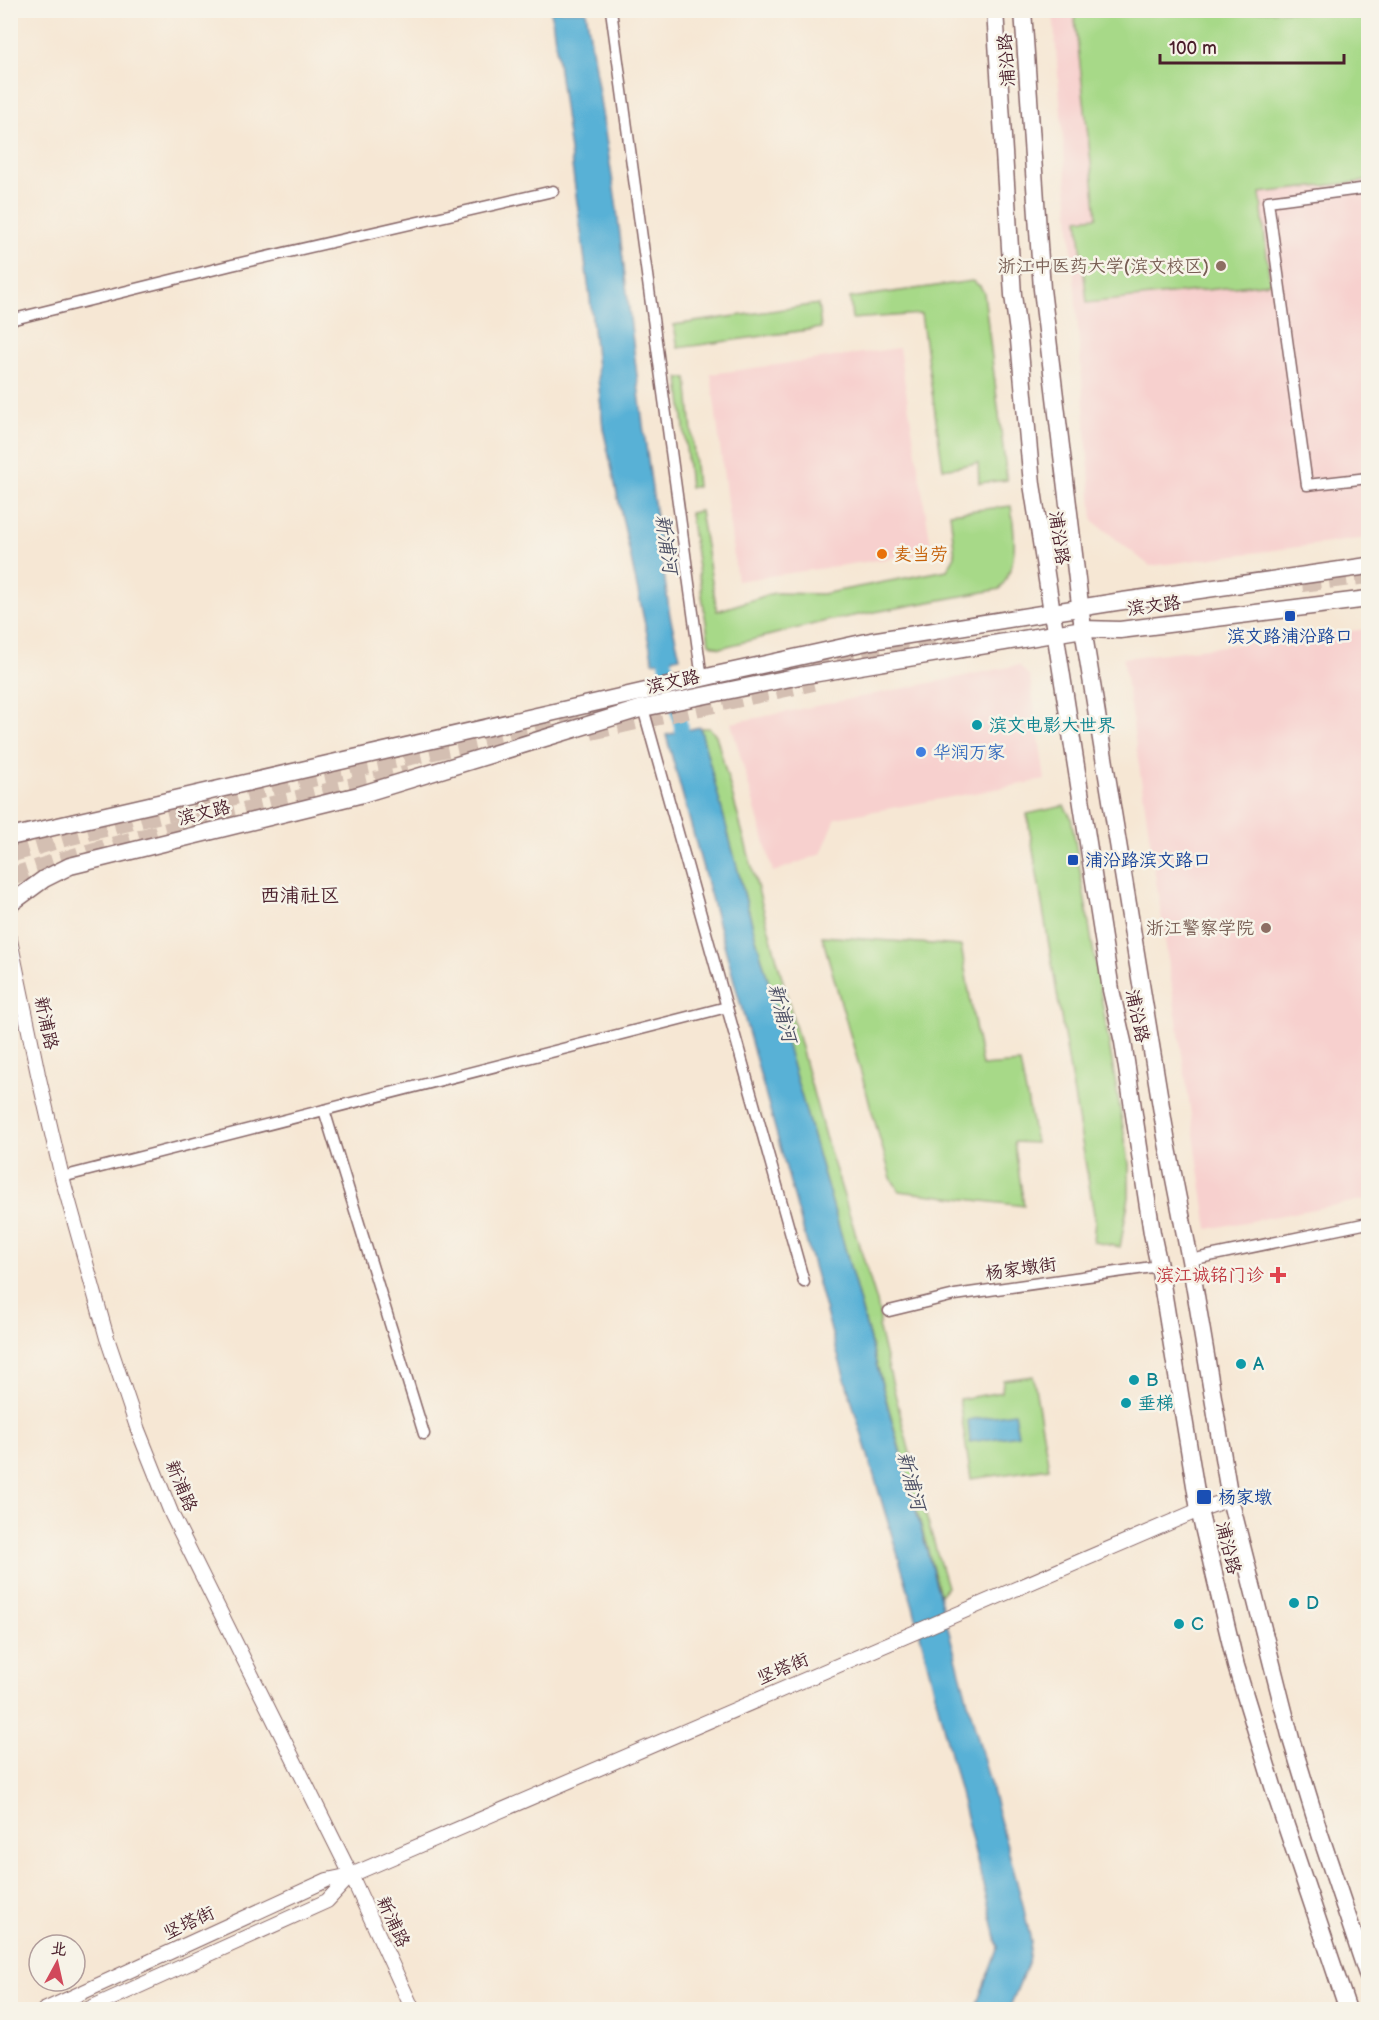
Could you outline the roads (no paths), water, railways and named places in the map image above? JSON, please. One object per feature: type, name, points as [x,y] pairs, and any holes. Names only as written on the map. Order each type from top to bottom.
[{"type":"main road","name":"浦沿路","points":[[994,10],[1013,295],[1032,484],[1111,990],[1123,1042],[1152,1233],[1199,1510],[1236,1666],[1348,2010]]},
{"type":"main road","name":"浦沿路","points":[[1023,10],[1042,289],[1083,629],[1167,1143],[1190,1260],[1230,1499],[1291,1739],[1368,1977]]},
{"type":"main road","name":"滨文路","points":[[10,904],[44,879],[70,866],[359,795],[720,674],[888,638],[1082,607],[1368,566]]},
{"type":"main road","name":"滨文路","points":[[10,837],[642,700],[711,693],[1083,629],[1120,630],[1368,599]]},
{"type":"street","points":[[611,10],[702,679]]},
{"type":"street","points":[[1368,188],[1268,201],[1307,485],[1368,478]]},
{"type":"street","points":[[10,320],[232,265],[553,191]]},
{"type":"street","points":[[642,700],[804,1282]]},
{"type":"street","name":"新浦路","points":[[10,940],[62,1177],[107,1338],[138,1430],[172,1515],[351,1875],[413,2010]]},
{"type":"street","points":[[62,1177],[727,1007]]},
{"type":"street","points":[[324,1110],[424,1434]]},
{"type":"street","points":[[1190,1260],[1368,1223]]},
{"type":"street","name":"杨家墩街","points":[[889,1311],[955,1295],[1159,1266]]},
{"type":"street","name":"坚塔街","points":[[44,2010],[327,1880],[351,1875],[913,1632],[1199,1510],[1230,1499]]},
{"type":"street","name":"坚塔街","points":[[86,2010],[327,1901],[351,1875]]},
{"type":"water","points":[[551,11],[586,11],[616,202],[643,425],[670,616],[680,657],[653,662],[603,428],[590,298]]},
{"type":"water","points":[[700,727],[755,935],[843,1241],[1022,1901],[1031,1941],[1028,1963],[1009,2009],[975,2009],[998,1947],[992,1920],[913,1606],[837,1352],[666,735]]},
{"type":"water","points":[[1014,1413],[1018,1435],[970,1442],[968,1420]]},
{"type":"waterway","name":"新浦河","points":[[661,643],[686,747]]},
{"type":"tunnel","points":[[1302,583],[1368,575]]},
{"type":"tunnel","points":[[811,667],[966,633]]},
{"type":"tunnel","points":[[591,731],[813,682]]},
{"type":"tunnel","points":[[10,854],[67,837],[276,786],[609,712]]},
{"type":"tunnel","points":[[10,877],[159,833],[409,773]]},
{"type":"place","name":"浙江中医药大学(滨文校区)","points":[[1221,266]]},
{"type":"place","name":"麦当劳","points":[[882,554]]},
{"type":"place","name":"滨文路浦沿路口","points":[[1290,616]]},
{"type":"place","name":"滨文电影大世界","points":[[977,725]]},
{"type":"place","name":"华润万家","points":[[921,752]]},
{"type":"place","name":"浦沿路滨文路口","points":[[1073,860]]},
{"type":"place","name":"浙江警察学院","points":[[1266,928]]},
{"type":"place","name":"滨江诚铭门诊","points":[[1278,1275]]},
{"type":"place","name":"A","points":[[1241,1364]]},
{"type":"place","name":"B","points":[[1134,1380]]},
{"type":"place","name":"垂梯","points":[[1126,1403]]},
{"type":"place","name":"杨家墩","points":[[1204,1497]]},
{"type":"place","name":"D","points":[[1294,1603]]},
{"type":"place","name":"C","points":[[1179,1624]]},
{"type":"district","name":"西浦社区","points":[[300,896]]}]
